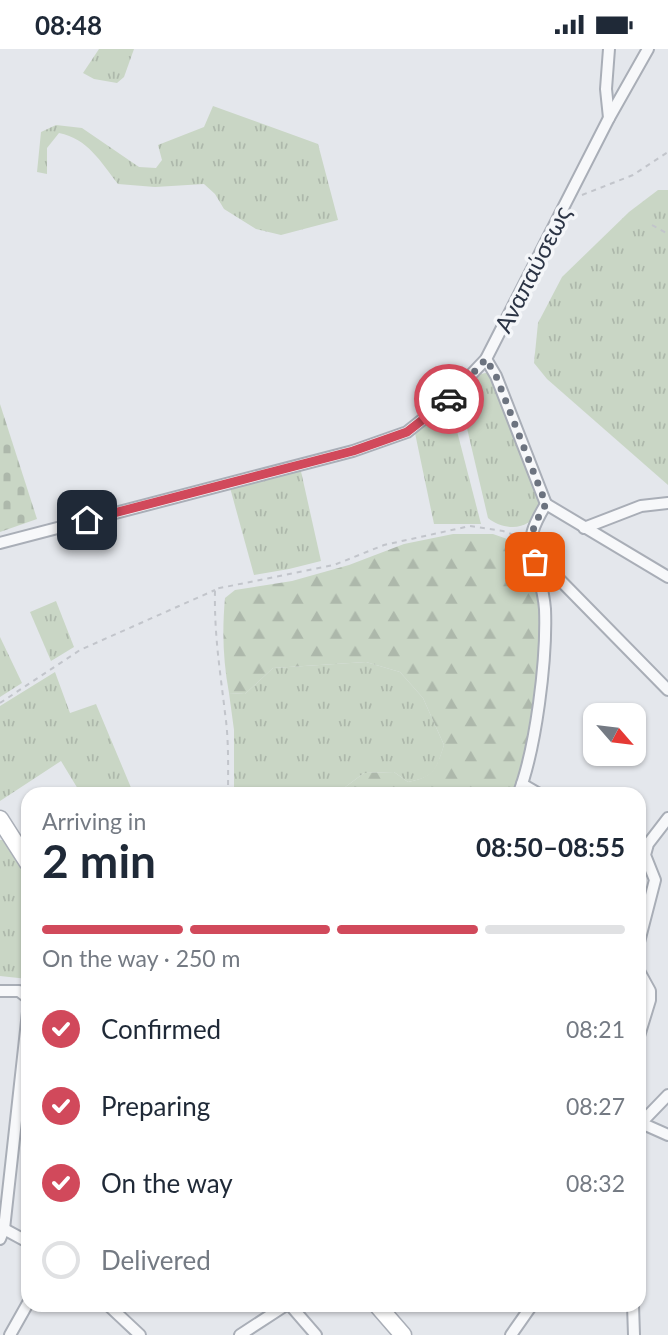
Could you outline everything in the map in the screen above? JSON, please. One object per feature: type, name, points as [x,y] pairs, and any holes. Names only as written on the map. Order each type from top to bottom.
[{"type":"street","points":[[609,49],[606,89],[609,118]]},
{"type":"street","name":"Αναπαύσεως","points":[[0,543],[353,451],[407,432],[447,400],[486,359],[609,118],[648,49]]},
{"type":"street","points":[[486,359],[496,376],[546,504],[668,577]]},
{"type":"street","points":[[584,528],[641,506],[668,503]]},
{"type":"street","points":[[520,787],[532,741],[544,652],[544,600],[530,541],[533,527],[546,504]]},
{"type":"street","points":[[535,562],[559,580],[667,687]]},
{"type":"street","points":[[646,847],[668,818]]},
{"type":"street","points":[[0,819],[21,852]]},
{"type":"street","points":[[646,861],[655,880],[646,915]]},
{"type":"street","points":[[655,880],[668,883]]},
{"type":"street","points":[[646,984],[650,991],[650,1000],[646,1013]]},
{"type":"street","points":[[0,991],[21,993]]},
{"type":"street","points":[[21,1073],[2,1234],[21,1240]]},
{"type":"street","points":[[646,1118],[668,1095]]},
{"type":"street","points":[[646,1126],[668,1135]]},
{"type":"street","points":[[10,1335],[23,1312]]},
{"type":"street","points":[[115,1312],[140,1335]]},
{"type":"street","points":[[240,1335],[277,1312]]},
{"type":"street","points":[[295,1312],[316,1335]]},
{"type":"street","points":[[383,1312],[403,1335]]},
{"type":"street","points":[[511,1335],[527,1312]]},
{"type":"street","points":[[633,1312],[634,1335]]},
{"type":"path","points":[[568,200],[633,175],[668,152]]},
{"type":"path","points":[[652,225],[668,234]]},
{"type":"path","points":[[0,703],[80,650],[215,589],[322,568],[384,545],[470,526],[503,531],[530,541]]},
{"type":"path","points":[[215,589],[218,674],[226,716],[228,787]]},
{"type":"green space","points":[[99,49],[134,49],[124,77],[117,83],[94,79],[83,73]]},
{"type":"green space","points":[[213,106],[318,144],[338,220],[281,235],[256,229],[224,209],[215,194],[204,184],[155,187],[118,184],[86,146],[59,133],[47,148],[47,174],[37,172],[41,132],[56,125],[82,128],[139,167],[156,168],[162,160],[158,145],[204,127]]},
{"type":"green space","points":[[658,190],[668,190],[668,485],[547,379],[534,363],[538,323],[562,277],[629,212]]},
{"type":"green space","points":[[490,372],[539,496],[536,515],[530,522],[514,527],[496,523],[488,518],[459,394],[481,374]]},
{"type":"green space","points":[[0,404],[37,519],[0,532]]},
{"type":"green space","points":[[450,404],[481,524],[434,524],[415,433]]},
{"type":"green space","points":[[300,467],[321,561],[254,575],[229,484]]},
{"type":"green space","points":[[453,534],[493,534],[521,544],[529,561],[541,608],[537,674],[523,767],[516,787],[345,787],[364,773],[394,772],[408,782],[429,774],[439,760],[444,745],[423,698],[400,672],[366,662],[273,668],[245,694],[229,693],[224,646],[225,598],[235,590],[292,581],[349,565],[404,544]]},
{"type":"green space","points":[[56,601],[74,647],[51,661],[30,612]]},
{"type":"green space","points":[[0,637],[22,683],[0,697]]},
{"type":"green space","points":[[366,662],[400,672],[423,698],[444,745],[433,771],[424,778],[408,782],[394,772],[364,773],[345,787],[234,787],[234,730],[229,693],[245,694],[273,668]]},
{"type":"green space","points":[[55,672],[70,713],[96,704],[131,787],[77,787],[61,761],[0,801],[0,706]]},
{"type":"green space","points":[[0,840],[7,840],[21,861],[21,978],[0,976]]},
{"type":"way so far","points":[[449,399],[486,359],[496,376],[546,504],[533,527],[530,541],[535,562]]},
{"type":"route","points":[[87,520],[353,451],[407,432],[449,399]]}]
